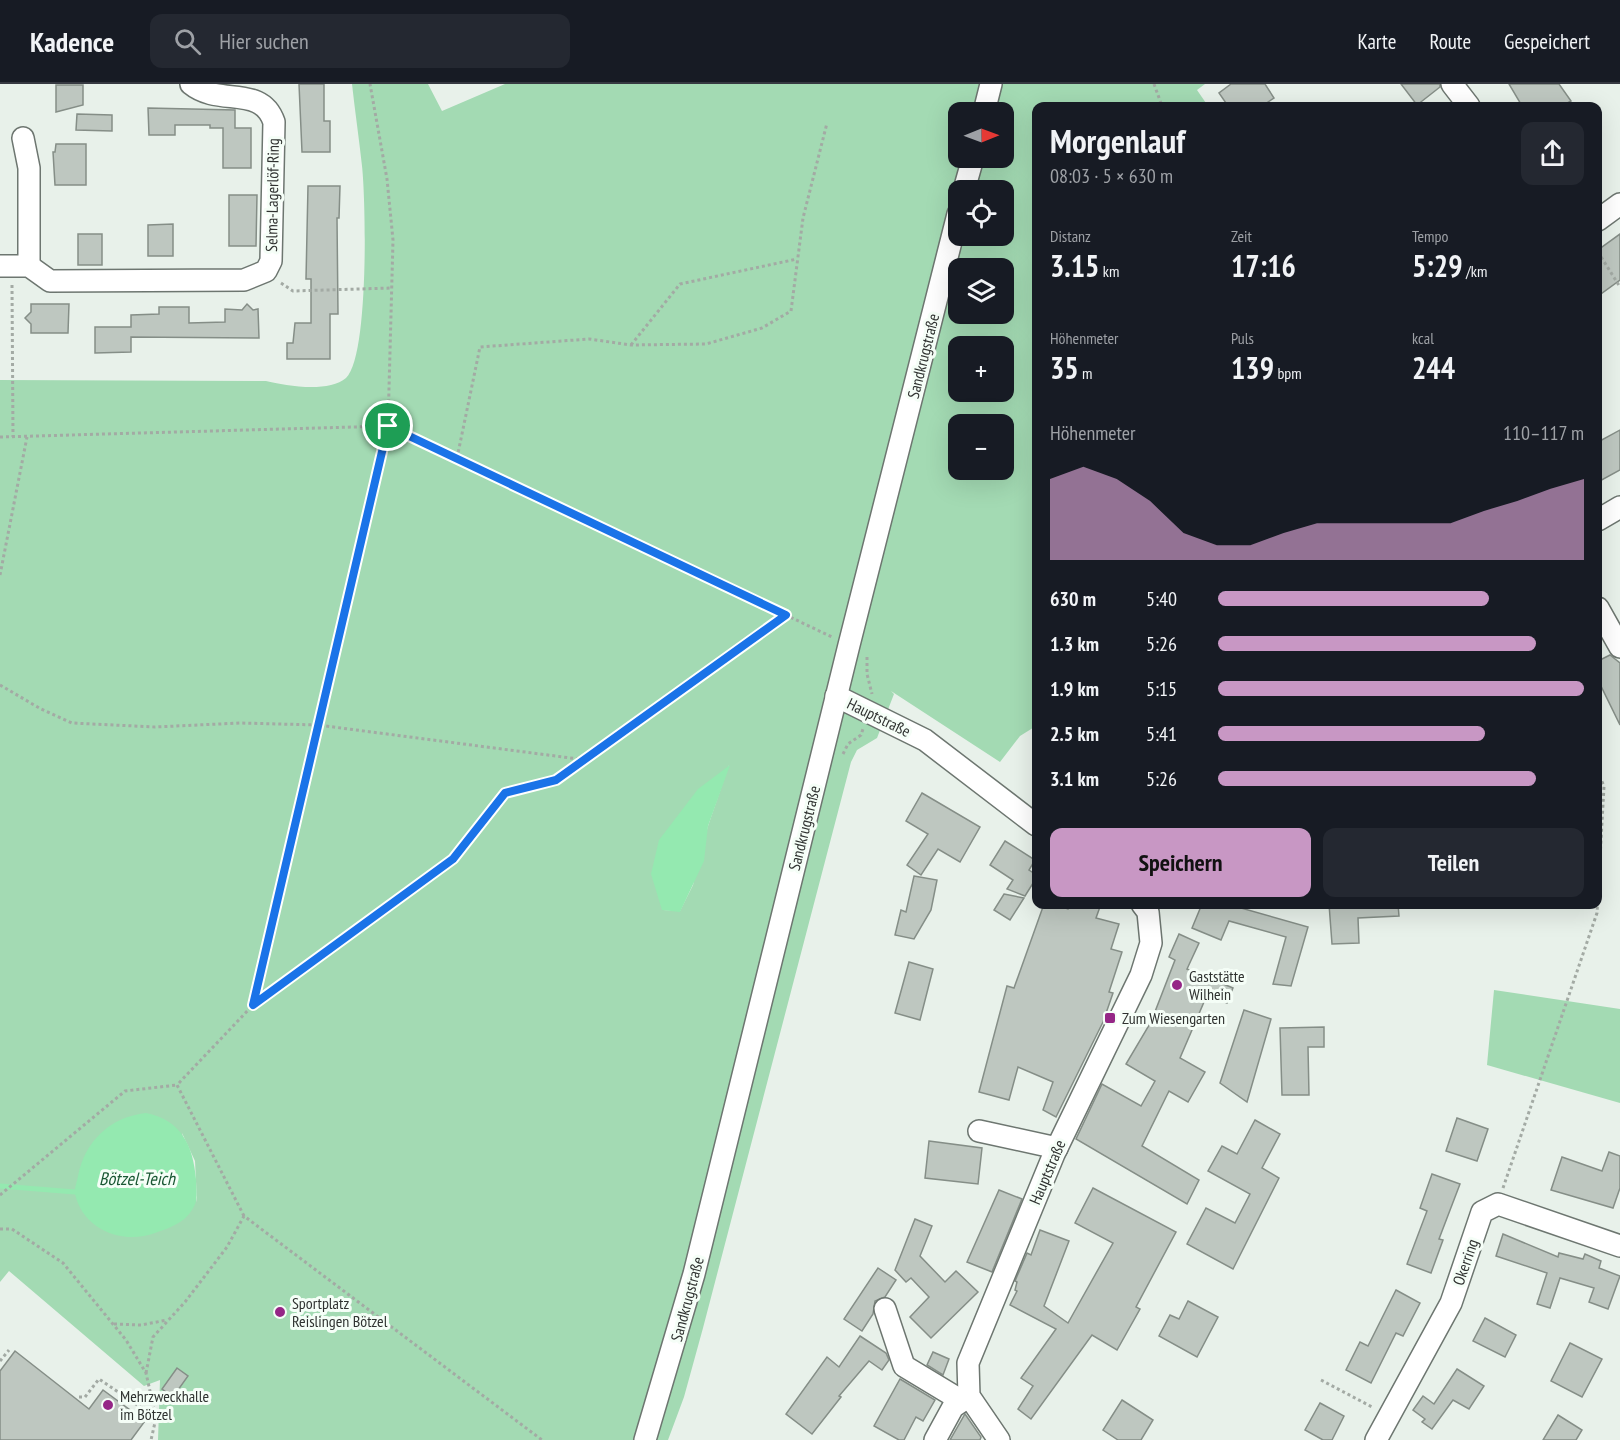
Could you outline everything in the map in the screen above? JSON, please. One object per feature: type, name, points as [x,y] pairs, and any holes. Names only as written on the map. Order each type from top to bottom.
[{"type":"street","name":"Selma-Lagerlöf-Ring","points":[[14,266],[50,281],[244,280],[266,271],[271,261],[274,122],[270,104],[262,94],[250,89],[208,89],[191,84]]},
{"type":"street","points":[[986,102],[991,84]]},
{"type":"street","points":[[1452,84],[1466,102]]},
{"type":"street","points":[[14,266],[29,168],[23,138]]},
{"type":"street","points":[[1602,217],[1620,204]]},
{"type":"street","name":"Sandkrugstraße","points":[[645,1440],[694,1274],[836,696],[950,246]]},
{"type":"street","points":[[1602,518],[1620,507]]},
{"type":"street","points":[[1602,615],[1620,647]]},
{"type":"street","name":"Hauptstraße","points":[[836,696],[925,740],[1032,822]]},
{"type":"street","name":"Hauptstraße","points":[[965,1398],[968,1363],[1057,1148],[1141,975],[1151,943],[1150,909]]},
{"type":"street","points":[[979,1131],[1057,1148]]},
{"type":"street","points":[[1498,1204],[1620,1246]]},
{"type":"street","name":"Okerring","points":[[1376,1440],[1450,1302],[1482,1212],[1498,1204]]},
{"type":"street","points":[[885,1310],[904,1366],[965,1398],[999,1440]]},
{"type":"street","points":[[935,1440],[953,1407],[965,1398]]},
{"type":"path","points":[[253,1005],[388,426],[393,240],[387,179],[370,84]]},
{"type":"path","points":[[1154,84],[1161,102]]},
{"type":"path","points":[[457,458],[480,347],[589,339],[631,345],[706,344],[762,328],[791,311],[803,218],[827,123]]},
{"type":"path","points":[[1602,258],[1620,287]]},
{"type":"path","points":[[631,345],[680,284],[797,259]]},
{"type":"path","points":[[13,437],[14,266]]},
{"type":"path","points":[[266,271],[292,291],[392,288]]},
{"type":"path","points":[[0,437],[388,426],[849,645]]},
{"type":"path","points":[[0,575],[27,437]]},
{"type":"path","points":[[2,1193],[125,1091],[177,1085],[253,1005],[453,859],[505,793],[556,780],[588,760],[786,615]]},
{"type":"path","points":[[0,685],[41,709],[72,723],[155,727],[240,723],[318,725],[588,760]]},
{"type":"path","points":[[1602,782],[1604,786],[1602,822]]},
{"type":"path","points":[[1498,1204],[1597,909]]},
{"type":"path","points":[[177,1085],[244,1216],[542,1440]]},
{"type":"path","points":[[146,1373],[153,1337],[227,1247],[244,1216]]},
{"type":"path","points":[[0,1229],[12,1230],[63,1263],[126,1340],[146,1373],[156,1418],[151,1440]]},
{"type":"path","points":[[113,1324],[141,1325],[169,1320]]},
{"type":"path","points":[[0,1361],[9,1350]]},
{"type":"path","points":[[79,1396],[86,1397],[99,1379],[156,1418]]},
{"type":"path","points":[[1321,1380],[1389,1416]]},
{"type":"shaded area","points":[[352,84],[428,84],[442,111],[505,84],[1205,84],[1197,90],[1205,102],[1032,102],[1032,728],[1020,736],[1000,762],[891,691],[894,694],[877,738],[857,750],[851,762],[703,1328],[684,1397],[668,1440],[158,1440],[160,1380],[144,1386],[9,1271],[0,1282],[0,380],[266,381],[307,387],[339,383],[346,378],[353,364],[359,341],[365,243],[363,184]],"holes":[[[729,765],[708,826],[693,885],[680,911],[663,910]],[[182,1133],[195,1161],[197,1202]]]},
{"type":"shaded area","points":[[1494,990],[1620,1009],[1620,1103],[1487,1065]]},
{"type":"water","points":[[730,765],[708,826],[704,861],[680,912],[662,910],[651,874],[659,840],[698,789]]},
{"type":"water","name":"Bötzel-Teich","points":[[146,1113],[168,1121],[183,1136],[188,1145],[196,1179],[196,1203],[180,1222],[155,1233],[130,1237],[106,1232],[86,1217],[79,1207],[75,1194],[81,1163],[93,1142],[111,1125],[133,1115]]},
{"type":"building","points":[[299,84],[324,84],[324,121],[330,121],[330,152],[302,152]]},
{"type":"building","points":[[1231,84],[1265,84],[1274,98],[1268,102],[1225,102],[1219,93]]},
{"type":"building","points":[[1401,84],[1440,84],[1440,87],[1421,102],[1415,102]]},
{"type":"building","points":[[1509,84],[1559,84],[1571,101],[1569,102],[1520,102]]},
{"type":"building","points":[[56,85],[83,85],[83,105],[56,112]]},
{"type":"building","points":[[148,108],[235,110],[235,128],[251,128],[251,168],[223,168],[223,128],[210,128],[210,125],[175,125],[175,135],[149,135]]},
{"type":"building","points":[[77,114],[112,115],[112,131],[76,130]]},
{"type":"building","points":[[56,144],[86,144],[86,185],[55,185],[53,152],[55,152]]},
{"type":"building","points":[[308,186],[340,186],[339,218],[337,218],[338,314],[330,314],[330,359],[287,359],[287,343],[293,343],[295,323],[311,323],[311,279],[306,279]]},
{"type":"building","points":[[229,195],[257,195],[256,246],[229,246]]},
{"type":"building","points":[[173,224],[173,256],[148,256],[148,225]]},
{"type":"building","points":[[78,234],[102,234],[102,265],[78,265]]},
{"type":"building","points":[[1620,234],[1620,280],[1602,293],[1602,247]]},
{"type":"building","points":[[31,304],[69,304],[68,333],[31,333],[31,324],[25,318],[31,312]]},
{"type":"building","points":[[247,304],[253,310],[258,309],[259,338],[131,337],[131,352],[95,353],[95,327],[131,327],[131,315],[159,314],[159,307],[189,307],[189,323],[225,322],[225,309],[242,310]]},
{"type":"building","points":[[1620,430],[1620,470],[1602,480],[1602,440]]},
{"type":"building","points":[[1610,655],[1620,663],[1620,725],[1602,688],[1602,659]]},
{"type":"building","points":[[922,793],[980,827],[960,862],[938,849],[921,875],[907,865],[928,834],[906,821]]},
{"type":"building","points":[[1005,841],[1032,858],[1029,870],[1032,872],[1032,885],[1025,896],[1007,889],[1013,880],[990,865]]},
{"type":"building","points":[[914,876],[937,880],[931,910],[914,939],[895,935],[901,910],[906,912]]},
{"type":"building","points":[[1004,894],[1024,898],[1010,920],[994,910]]},
{"type":"building","points":[[1042,909],[1099,909],[1096,918],[1119,924],[1111,949],[1122,952],[1109,992],[1113,993],[1103,1022],[1056,1117],[1043,1110],[1053,1082],[1018,1067],[1009,1100],[979,1092],[1007,986],[1014,988]]},
{"type":"building","points":[[1200,909],[1245,909],[1308,927],[1291,986],[1273,984],[1286,937],[1229,921],[1221,940],[1192,928]]},
{"type":"building","points":[[1329,909],[1398,909],[1399,916],[1358,918],[1359,943],[1332,944]]},
{"type":"building","points":[[1179,934],[1199,943],[1187,969],[1233,988],[1227,1003],[1207,995],[1180,1058],[1205,1072],[1188,1102],[1169,1091],[1142,1146],[1199,1180],[1187,1204],[1076,1139],[1102,1084],[1141,1106],[1155,1081],[1126,1064],[1151,1022],[1175,960],[1169,957]]},
{"type":"building","points":[[909,962],[933,969],[920,1020],[895,1013]]},
{"type":"building","points":[[1244,1010],[1271,1019],[1247,1102],[1220,1083]]},
{"type":"building","points":[[1324,1027],[1324,1047],[1308,1047],[1309,1095],[1282,1095],[1280,1028]]},
{"type":"building","points":[[1457,1118],[1488,1129],[1477,1161],[1446,1151]]},
{"type":"building","points":[[1255,1120],[1280,1134],[1262,1168],[1279,1178],[1233,1269],[1187,1244],[1206,1208],[1235,1223],[1250,1194],[1208,1171],[1222,1146],[1237,1154]]},
{"type":"building","points":[[929,1141],[982,1148],[978,1184],[925,1178]]},
{"type":"building","points":[[1609,1152],[1620,1156],[1620,1188],[1613,1208],[1551,1190],[1562,1157],[1602,1171]]},
{"type":"building","points":[[1432,1174],[1460,1184],[1439,1239],[1443,1240],[1431,1273],[1407,1264],[1427,1211],[1420,1208]]},
{"type":"building","points":[[1093,1188],[1176,1232],[1136,1307],[1140,1309],[1117,1350],[1092,1335],[1031,1419],[1018,1409],[1033,1386],[1021,1378],[1056,1329],[1010,1305],[1017,1291],[1015,1281],[1027,1253],[1031,1255],[1040,1230],[1069,1241],[1044,1306],[1068,1323],[1113,1243],[1075,1223]]},
{"type":"building","points":[[999,1190],[1022,1199],[992,1272],[967,1262]]},
{"type":"building","points":[[915,1219],[932,1226],[920,1256],[945,1282],[956,1271],[978,1292],[931,1338],[910,1317],[929,1297],[911,1278],[906,1282],[895,1270]]},
{"type":"building","points":[[1503,1234],[1558,1257],[1559,1253],[1583,1259],[1585,1254],[1601,1261],[1599,1268],[1620,1276],[1608,1309],[1589,1302],[1594,1288],[1560,1278],[1550,1308],[1537,1304],[1547,1273],[1496,1256]]},
{"type":"building","points":[[878,1268],[896,1280],[885,1297],[875,1301],[873,1314],[862,1331],[844,1319]]},
{"type":"building","points":[[1396,1290],[1420,1303],[1403,1336],[1396,1333],[1371,1383],[1346,1370],[1360,1342],[1368,1346]]},
{"type":"building","points":[[1188,1301],[1218,1317],[1197,1357],[1159,1336],[1170,1315],[1179,1319]]},
{"type":"building","points":[[1485,1318],[1516,1335],[1505,1357],[1473,1341]]},
{"type":"building","points":[[860,1336],[886,1353],[889,1360],[882,1370],[869,1361],[839,1396],[841,1397],[812,1434],[786,1414],[827,1357],[839,1367]]},
{"type":"building","points":[[1570,1343],[1602,1359],[1582,1397],[1551,1381]]},
{"type":"building","points":[[15,1351],[89,1409],[103,1390],[145,1421],[131,1440],[0,1440],[0,1371]]},
{"type":"building","points":[[933,1352],[949,1359],[943,1375],[927,1365]]},
{"type":"building","points":[[177,1368],[188,1376],[173,1397],[162,1389]]},
{"type":"building","points":[[1457,1369],[1484,1386],[1469,1409],[1453,1400],[1432,1429],[1422,1422],[1425,1419],[1413,1410],[1423,1396],[1434,1404]]},
{"type":"building","points":[[900,1379],[935,1400],[923,1421],[916,1417],[904,1440],[899,1440],[874,1426]]},
{"type":"building","points":[[1122,1400],[1153,1420],[1141,1440],[1118,1440],[1103,1430]]},
{"type":"building","points":[[1320,1403],[1344,1416],[1332,1440],[1323,1440],[1305,1430]]},
{"type":"building","points":[[965,1414],[981,1437],[980,1440],[950,1440]]},
{"type":"building","points":[[1558,1415],[1582,1430],[1576,1440],[1543,1440]]},
{"type":"waterway","points":[[0,1186],[75,1192]]},
{"type":"place","name":"Gaststätte Wilhein","points":[[1177,985]]},
{"type":"place","name":"Zum Wiesengarten","points":[[1110,1018]]},
{"type":"place","name":"Sportplatz Reislingen Bötzel","points":[[280,1312]]},
{"type":"place","name":"Mehrzweckhalle im Bötzel","points":[[108,1405]]},
{"type":"route","points":[[388,426],[786,615],[588,760],[556,780],[505,793],[453,859],[253,1005],[302,795],[388,426]]}]
